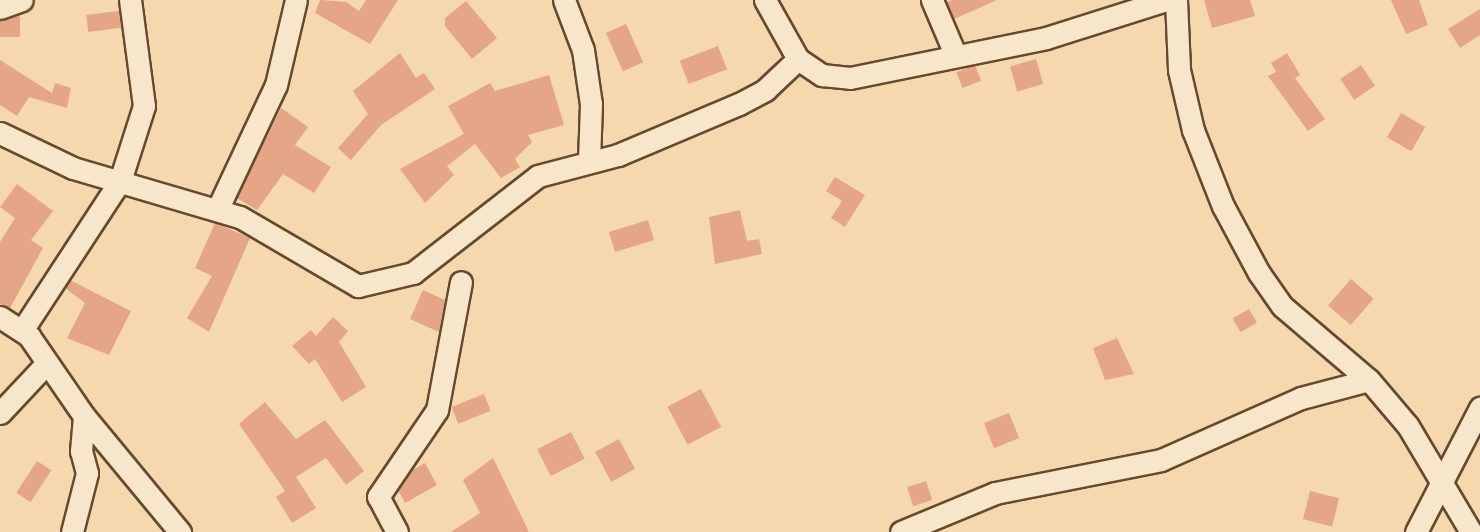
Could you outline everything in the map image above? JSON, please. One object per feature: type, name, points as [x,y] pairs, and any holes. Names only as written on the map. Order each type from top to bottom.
[{"type":"street","points":[[0,8],[22,0]]},
{"type":"street","points":[[23,329],[120,181],[144,106],[130,0]]},
{"type":"street","points":[[218,208],[276,85],[296,0]]},
{"type":"street","points":[[564,0],[583,50],[591,104],[589,161]]},
{"type":"street","points":[[765,0],[798,59],[822,75],[850,78],[955,54],[1046,38],[1166,0]]},
{"type":"street","points":[[932,0],[955,54]]},
{"type":"street","points":[[1176,0],[1179,70],[1193,130],[1223,206],[1282,306],[1369,380],[1408,426],[1471,532]]},
{"type":"street","points":[[0,133],[73,168],[218,208],[346,282],[368,285],[413,273],[515,189],[589,161],[618,155],[739,104],[765,90],[798,59]]},
{"type":"street","points":[[397,532],[378,497],[437,410],[461,282]]},
{"type":"street","points":[[0,316],[23,329],[45,365],[84,416],[180,532]]},
{"type":"street","points":[[0,413],[45,365]]},
{"type":"street","points":[[901,532],[995,493],[1161,460],[1301,398],[1369,380]]},
{"type":"street","points":[[1416,532],[1440,479],[1480,408]]},
{"type":"street","points":[[72,532],[87,473],[81,451],[84,416]]},
{"type":"building","points":[[320,0],[346,2],[359,11],[366,0],[398,0],[370,44],[315,13]]},
{"type":"building","points":[[997,0],[954,19],[947,2]]},
{"type":"building","points":[[1204,0],[1250,0],[1255,16],[1212,28]]},
{"type":"building","points":[[1391,0],[1419,0],[1428,25],[1406,34]]},
{"type":"building","points":[[466,1],[497,38],[472,59],[445,26],[445,18]]},
{"type":"building","points":[[1480,9],[1480,35],[1460,48],[1448,29]]},
{"type":"building","points":[[119,11],[121,28],[88,32],[86,15]]},
{"type":"building","points":[[20,16],[20,37],[0,37],[0,20]]},
{"type":"building","points":[[626,24],[643,62],[623,71],[606,33]]},
{"type":"building","points":[[718,46],[727,69],[689,84],[680,61]]},
{"type":"building","points":[[400,53],[416,78],[424,73],[435,89],[381,125],[351,160],[338,148],[368,114],[353,91]]},
{"type":"building","points":[[1287,53],[1300,75],[1295,78],[1325,119],[1308,131],[1268,76],[1276,72],[1271,63]]},
{"type":"building","points":[[1036,59],[1043,84],[1017,91],[1010,66]]},
{"type":"building","points":[[0,60],[52,93],[55,83],[71,88],[67,108],[29,97],[17,116],[0,105]]},
{"type":"building","points":[[975,65],[981,81],[962,88],[956,72]]},
{"type":"building","points":[[1361,65],[1375,86],[1354,100],[1340,79]]},
{"type":"building","points":[[549,75],[564,125],[528,135],[532,142],[515,159],[520,167],[501,178],[475,144],[447,166],[454,175],[425,203],[400,169],[464,134],[448,106],[490,83],[495,91]]},
{"type":"building","points":[[281,108],[308,127],[295,145],[331,167],[314,193],[283,174],[257,210],[237,198]]},
{"type":"building","points":[[1401,113],[1425,127],[1411,151],[1387,137]]},
{"type":"building","points":[[835,177],[865,195],[845,227],[831,218],[842,201],[826,191]]},
{"type":"building","points":[[17,184],[53,211],[31,240],[43,248],[10,308],[0,304],[0,242],[15,218],[0,207]]},
{"type":"building","points":[[740,210],[747,241],[759,239],[762,254],[715,264],[709,217]]},
{"type":"building","points":[[648,220],[654,240],[615,252],[609,232]]},
{"type":"building","points":[[215,223],[250,238],[209,332],[187,318],[212,276],[195,268]]},
{"type":"building","points":[[1351,279],[1374,299],[1351,325],[1328,305]]},
{"type":"building","points":[[70,280],[131,311],[109,355],[67,338],[85,303],[65,288]]},
{"type":"building","points":[[423,290],[445,300],[439,332],[410,319]]},
{"type":"building","points":[[1249,309],[1257,323],[1241,332],[1233,318]]},
{"type":"building","points":[[333,317],[348,331],[339,342],[366,387],[342,402],[315,359],[309,364],[292,346],[311,330],[316,336]]},
{"type":"building","points":[[1117,338],[1134,374],[1105,380],[1093,348]]},
{"type":"building","points":[[701,389],[721,427],[688,445],[667,407]]},
{"type":"building","points":[[484,394],[491,411],[458,424],[452,407]]},
{"type":"building","points":[[265,402],[296,439],[325,420],[364,471],[346,485],[326,458],[296,477],[316,508],[292,523],[276,497],[285,491],[239,424]]},
{"type":"building","points":[[1009,413],[1019,438],[994,448],[984,423]]},
{"type":"building","points":[[571,432],[585,459],[551,476],[537,449]]},
{"type":"building","points":[[619,439],[635,469],[611,482],[595,452]]},
{"type":"building","points":[[493,458],[529,532],[451,532],[480,513],[463,480]]},
{"type":"building","points":[[37,461],[51,470],[31,502],[16,493]]},
{"type":"building","points":[[425,463],[437,485],[405,503],[398,490],[411,471]]},
{"type":"building","points":[[926,481],[932,500],[913,506],[907,487]]},
{"type":"building","points":[[1310,491],[1339,498],[1332,526],[1303,519]]}]
